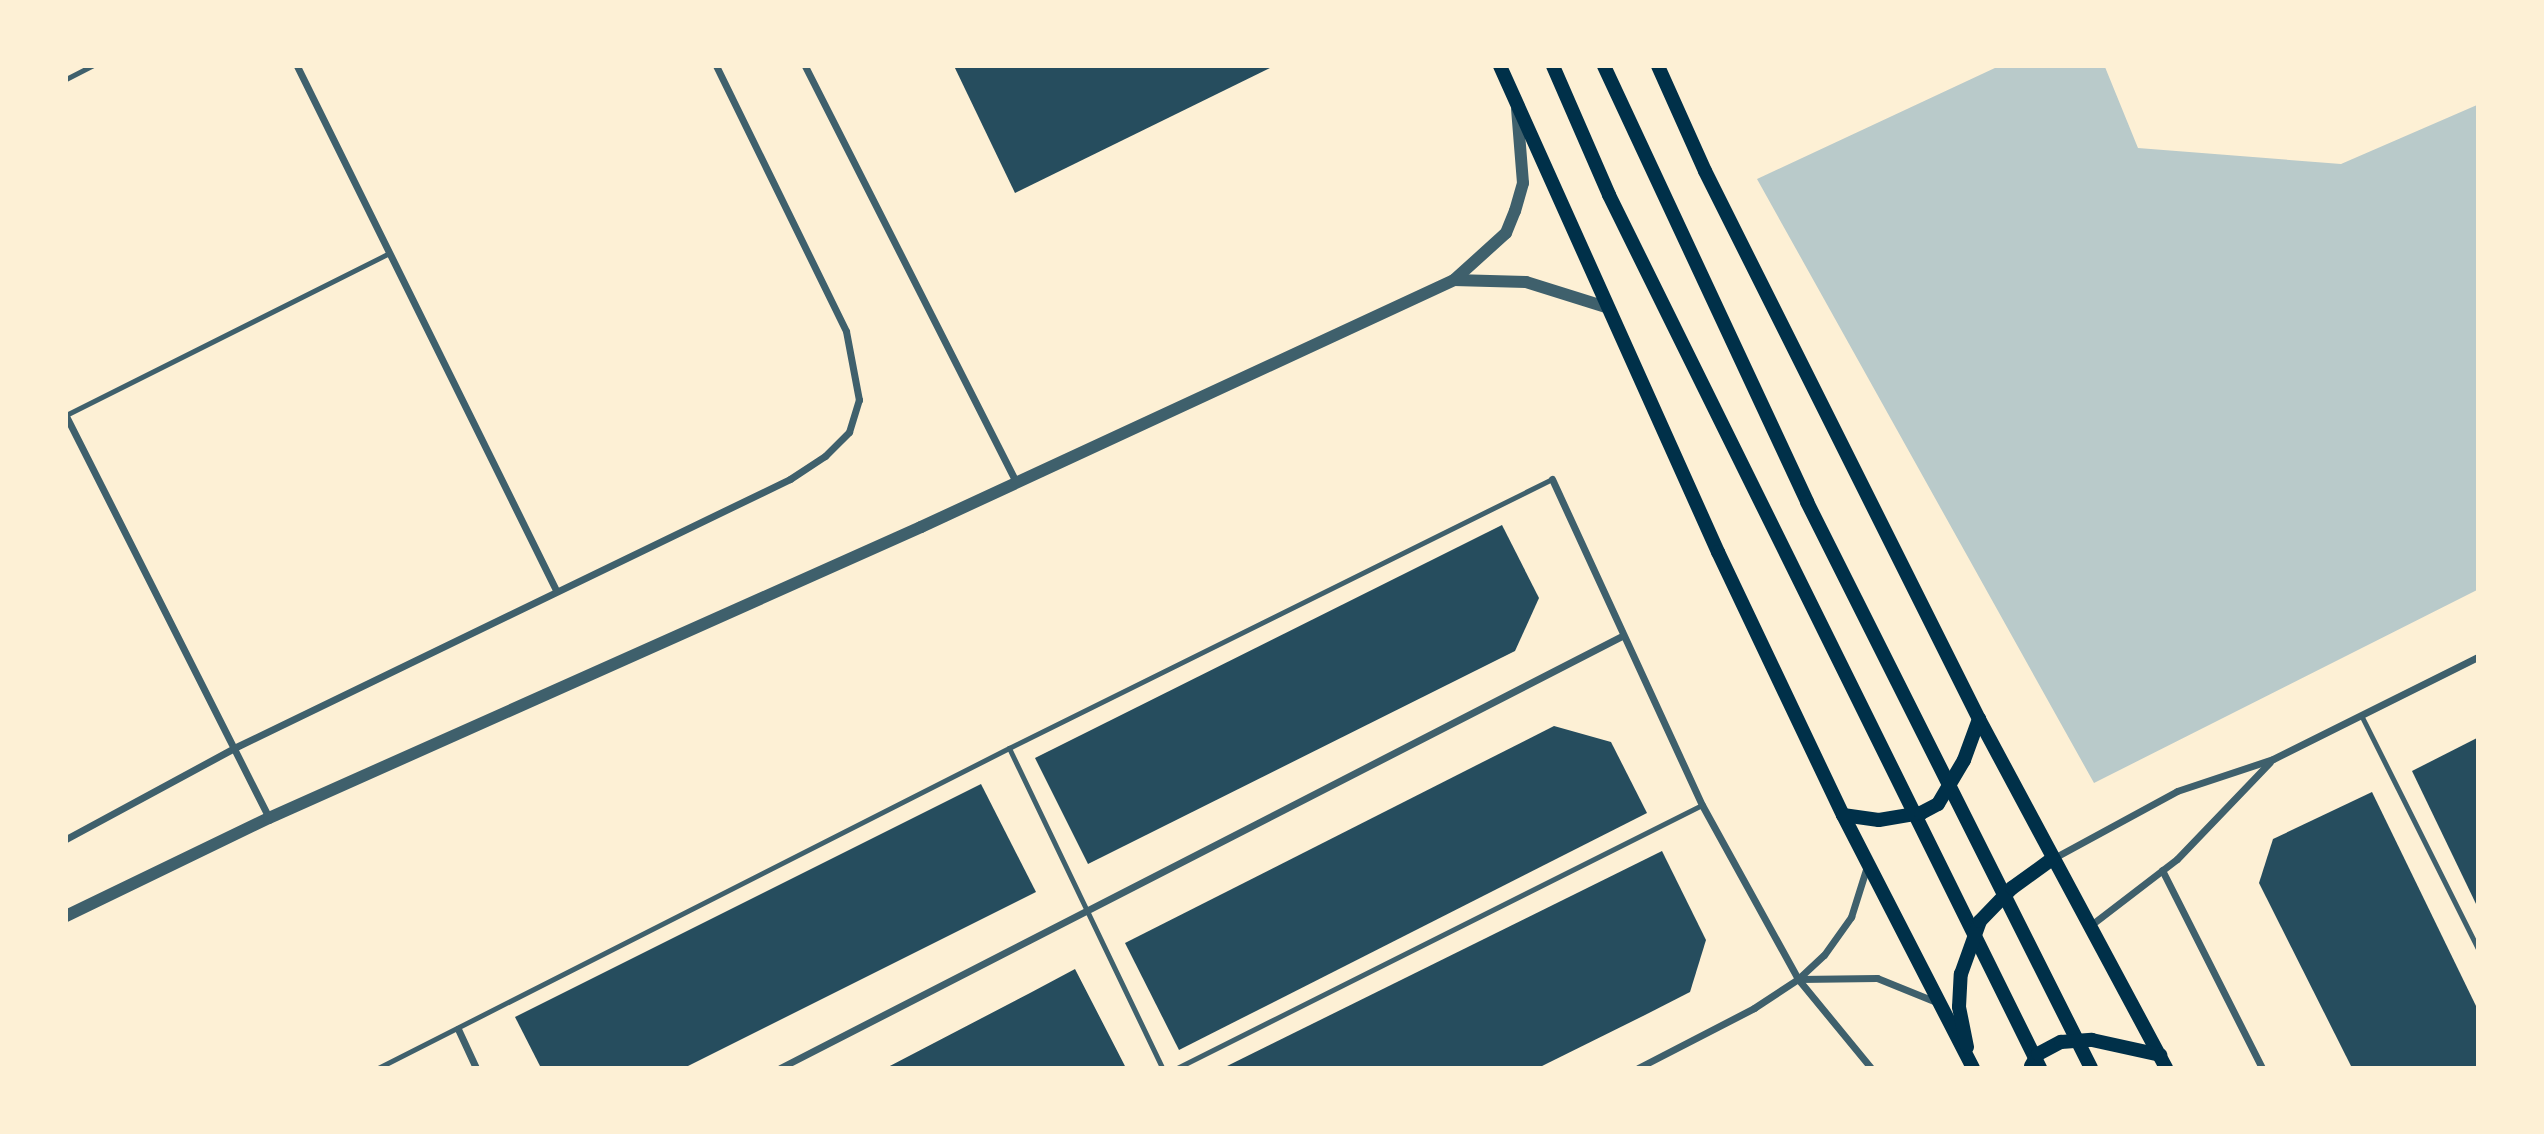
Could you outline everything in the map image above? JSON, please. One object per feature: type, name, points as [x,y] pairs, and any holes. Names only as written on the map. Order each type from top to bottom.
[{"type":"main road","points":[[1500,66],[1718,552],[1843,815],[1937,1003],[1972,1066]]},
{"type":"main road","points":[[1553,66],[1609,195],[2040,1068]]},
{"type":"main road","points":[[1604,66],[1807,502],[2091,1068]]},
{"type":"main road","points":[[1658,66],[1705,171],[1979,719],[2163,1061]]},
{"type":"main road","points":[[1843,815],[1879,820],[1921,813],[1938,804],[1964,761],[1979,719]]},
{"type":"main road","points":[[1972,1066],[1959,1007],[1961,974],[1980,921],[2012,888],[2052,859]]},
{"type":"main road","points":[[2031,1068],[2038,1054],[2061,1042],[2092,1040],[2163,1061]]},
{"type":"street","points":[[298,66],[556,590]]},
{"type":"street","points":[[66,839],[234,748],[790,479],[825,456],[849,432],[859,400],[846,331],[716,66]]},
{"type":"street","points":[[805,66],[1016,482]]},
{"type":"street","points":[[66,916],[269,818],[1016,482],[1454,280],[1506,233],[1515,211],[1523,183],[1517,109]]},
{"type":"street","points":[[1454,280],[1526,282],[1609,307]]},
{"type":"street","points":[[66,416],[269,818]]},
{"type":"street","points":[[1552,479],[1702,805],[1798,979],[1871,1068]]},
{"type":"street","points":[[780,1068],[1622,636]]},
{"type":"street","points":[[2052,859],[2177,791],[2273,759],[2477,657]]},
{"type":"street","points":[[2091,925],[2162,870],[2273,759]]},
{"type":"street","points":[[1638,1068],[1754,1008],[1798,979],[1824,956],[1851,917],[1868,862]]},
{"type":"street","points":[[2162,870],[2262,1068]]},
{"type":"street","points":[[1798,979],[1877,978],[1937,1003]]},
{"type":"street","points":[[458,1029],[476,1068]]},
{"type":"lane","points":[[66,79],[92,66]]},
{"type":"lane","points":[[66,416],[389,253]]},
{"type":"lane","points":[[378,1068],[1009,748],[1552,479]]},
{"type":"lane","points":[[2361,715],[2477,948]]},
{"type":"lane","points":[[1009,748],[1162,1068]]},
{"type":"lane","points":[[1177,1068],[1702,805]]},
{"type":"shaded area","points":[[1997,67],[2105,67],[2138,148],[2341,164],[2477,105],[2477,590],[2094,783],[1757,179]]},
{"type":"building","points":[[954,66],[1274,66],[1015,193]]},
{"type":"building","points":[[1502,525],[1539,598],[1515,651],[1088,864],[1035,758]]},
{"type":"building","points":[[1554,726],[1611,742],[1647,813],[1179,1050],[1125,943]]},
{"type":"building","points":[[2477,738],[2477,906],[2412,771]]},
{"type":"building","points":[[981,784],[1036,892],[684,1068],[541,1068],[515,1017]]},
{"type":"building","points":[[2372,792],[2477,1008],[2477,1068],[2352,1068],[2259,883],[2273,839]]},
{"type":"building","points":[[1662,851],[1706,940],[1690,992],[1538,1068],[1223,1068]]},
{"type":"building","points":[[1075,969],[1126,1068],[886,1068],[1030,993]]}]
